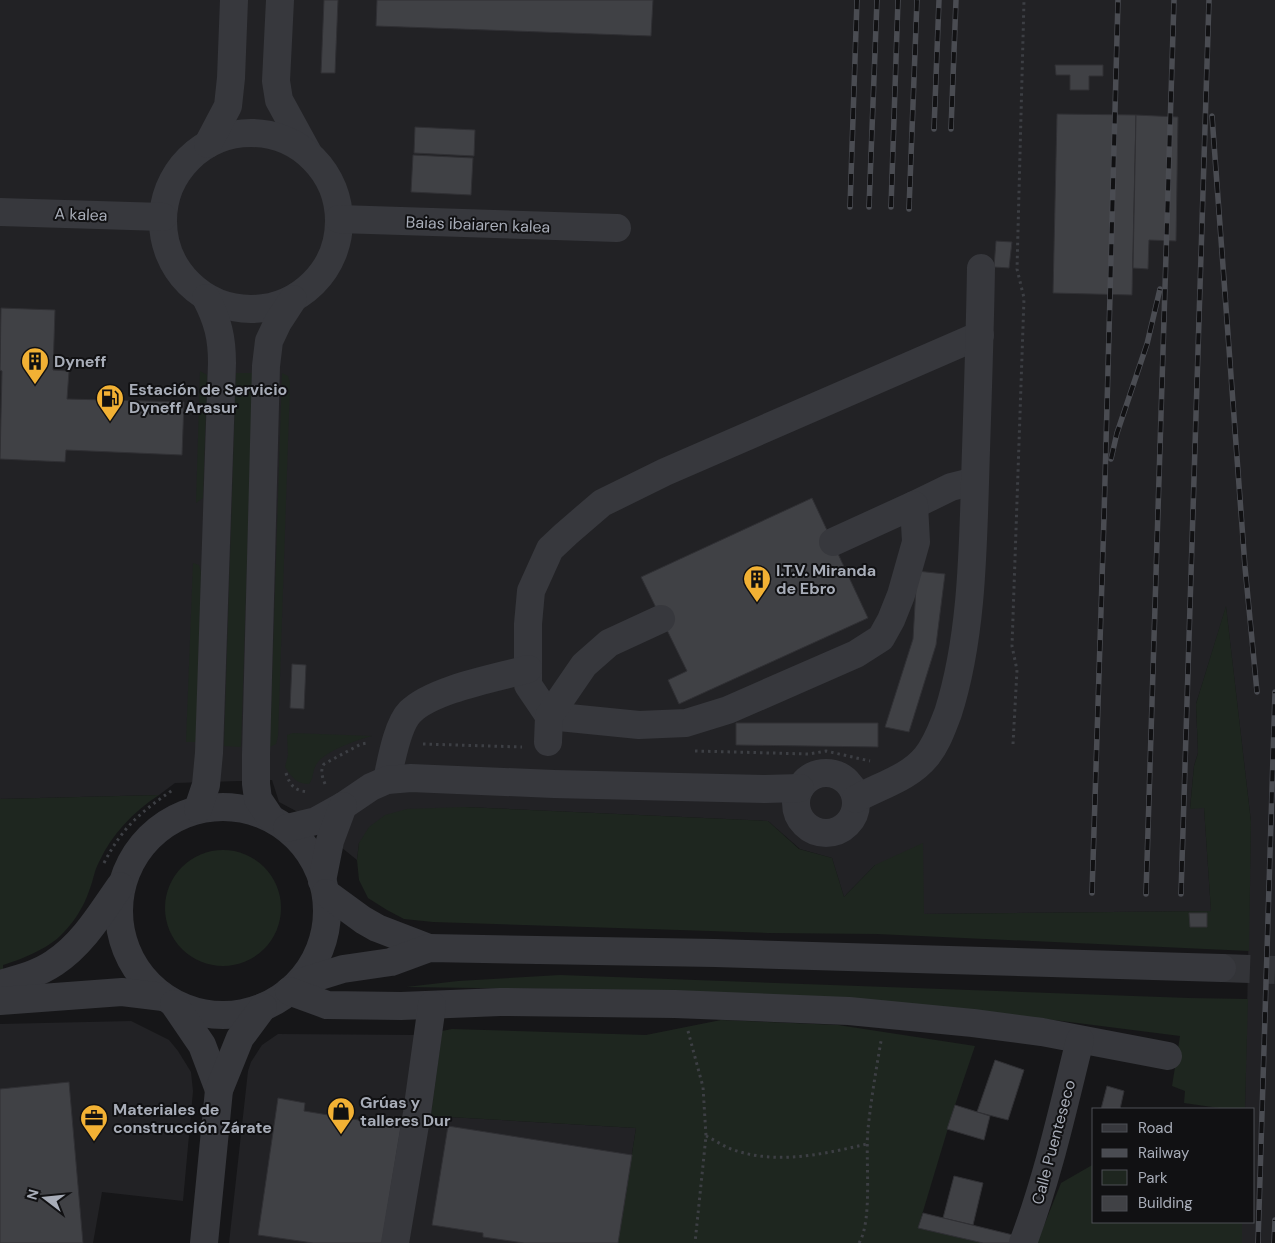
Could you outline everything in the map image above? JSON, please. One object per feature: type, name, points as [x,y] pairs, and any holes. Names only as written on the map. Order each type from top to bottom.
[{"type":"street","points":[[208,144],[228,106],[234,0]]},
{"type":"street","points":[[280,0],[276,81],[279,100],[308,153],[324,171],[334,192],[339,219],[336,246],[326,267],[312,285],[293,298],[264,308],[234,308],[206,298],[187,283],[173,264],[165,241],[163,217],[169,188],[185,163],[208,144],[233,135],[259,133],[285,140],[308,153]]},
{"type":"street","name":"A kalea","points":[[0,212],[163,217]]},
{"type":"street","name":"Baias ibaiaren kalea","points":[[339,219],[617,228]]},
{"type":"street","points":[[861,792],[905,776],[926,757],[940,734],[956,688],[966,627],[971,569],[981,268]]},
{"type":"street","points":[[198,809],[206,785],[209,753],[222,363],[222,342],[216,318],[206,298]]},
{"type":"street","points":[[293,298],[269,341],[266,366],[256,765],[258,799],[278,823],[309,852],[324,887],[370,924],[429,948],[715,953],[1222,968]]},
{"type":"street","points":[[549,729],[528,685],[528,624],[531,591],[550,549],[602,503],[665,472],[980,335]]},
{"type":"street","points":[[833,542],[914,506],[951,487],[975,481]]},
{"type":"street","points":[[549,729],[686,723],[728,710],[856,654],[881,638],[901,595],[916,542],[914,506]]},
{"type":"street","points":[[549,729],[584,665],[609,643],[661,619]]},
{"type":"street","points":[[387,780],[397,737],[409,712],[435,695],[528,669]]},
{"type":"street","points":[[822,774],[839,776],[861,792],[852,818],[846,826],[837,832],[828,834],[817,833],[808,829],[801,822],[798,800],[805,781],[813,776],[822,774]]},
{"type":"street","points":[[0,984],[30,975],[54,964],[75,946],[101,913],[122,882],[133,857],[150,836],[172,819],[198,809],[222,806],[247,809],[278,823],[316,821],[371,787],[387,780],[412,778],[554,784],[766,789],[798,800]]},
{"type":"street","points":[[295,986],[318,951],[326,926],[324,887],[330,841],[342,806]]},
{"type":"street","points":[[122,882],[118,915],[124,946],[140,974],[169,1000],[202,1045],[219,1090]]},
{"type":"street","points":[[0,1001],[122,992],[169,1000],[203,1014],[234,1015],[263,1007],[295,986],[343,969],[391,962],[429,948]]},
{"type":"street","points":[[295,986],[327,1005],[432,1005],[500,1002],[675,1004],[849,1011],[983,1024],[1042,1032],[1168,1056]]},
{"type":"street","points":[[395,1243],[417,1113],[432,1005]]},
{"type":"street","points":[[204,1243],[219,1090],[240,1038],[263,1007]]},
{"type":"street","name":"Calle Puenteseco","points":[[1023,1243],[1058,1128],[1080,1040]]},
{"type":"path","points":[[1013,744],[1017,670],[1012,646],[1024,298],[1017,269],[1024,0]]},
{"type":"path","points":[[675,1004],[691,1038],[703,1087],[706,1136],[695,1243]]},
{"type":"path","points":[[860,1243],[864,1235],[868,1200],[867,1144],[885,1014]]},
{"type":"path","points":[[706,1136],[733,1150],[771,1158],[806,1156],[867,1144]]},
{"type":"shaded area","points":[[0,0],[1275,0],[1275,1243],[1242,1243],[1242,1223],[1255,1223],[1255,1108],[1245,1108],[1251,822],[1226,607],[1196,704],[1198,753],[1194,766],[1190,808],[1204,807],[1211,911],[924,914],[875,865],[844,897],[832,858],[800,849],[768,821],[464,807],[359,843],[357,860],[296,811],[279,802],[272,780],[175,783],[159,795],[0,799]]},
{"type":"shaded area","name":"Materiales de construcción Zárate","points":[[131,1021],[169,1040],[191,1072],[193,1091],[183,1201],[102,1192],[93,1243],[0,1243],[0,1024]]},
{"type":"shaded area","points":[[442,1031],[432,1116],[636,1128],[618,1243],[229,1243],[248,1071],[251,1062],[262,1045],[278,1034],[416,1035]]},
{"type":"green space","points":[[200,371],[207,375],[203,498],[196,503]]},
{"type":"green space","points":[[236,373],[253,373],[241,747],[224,746]]},
{"type":"green space","points":[[282,373],[288,376],[290,383],[278,736],[276,744],[270,747]]},
{"type":"green space","points":[[193,563],[199,565],[201,572],[196,742],[186,742]]},
{"type":"green space","points":[[1226,606],[1251,822],[1249,951],[877,934],[768,933],[433,922],[404,919],[387,910],[368,898],[359,880],[357,860],[359,843],[369,827],[385,815],[407,809],[464,807],[768,821],[799,849],[832,858],[844,897],[875,865],[923,843],[924,914],[1211,911],[1204,808],[1190,809],[1194,766],[1198,753],[1196,704]]},
{"type":"green space","points":[[293,733],[372,736],[350,743],[326,755],[316,765],[309,784],[305,784],[292,777],[285,767],[288,755],[287,735]]},
{"type":"green space","points":[[159,795],[132,816],[110,842],[97,865],[84,903],[69,927],[55,941],[41,950],[3,965],[3,972],[0,972],[0,799]]},
{"type":"green space","points":[[223,850],[245,854],[264,867],[277,886],[281,908],[277,930],[264,949],[245,962],[223,966],[201,962],[182,949],[169,930],[165,908],[169,886],[182,867],[201,854]]},
{"type":"green space","points":[[560,975],[1248,999],[1245,1108],[1219,1108],[1184,1103],[1185,1091],[1172,1086],[1180,1036],[959,1008],[630,990],[406,987],[458,981]]},
{"type":"green space","points":[[721,1020],[838,1025],[975,1046],[918,1228],[983,1243],[618,1243],[636,1128],[431,1116],[442,1031],[452,1029],[646,1035]]},
{"type":"green space","points":[[1092,1165],[1092,1223],[1242,1223],[1242,1243],[1037,1243],[1061,1183]]},
{"type":"building","points":[[324,0],[338,0],[335,73],[321,73]]},
{"type":"building","points":[[377,0],[653,0],[651,36],[376,26]]},
{"type":"building","points":[[1055,65],[1103,65],[1103,76],[1089,76],[1089,90],[1070,90],[1070,75],[1056,75]]},
{"type":"building","points":[[1057,114],[1136,115],[1132,295],[1053,293]]},
{"type":"building","points":[[1136,115],[1178,117],[1176,241],[1149,240],[1148,269],[1133,268]]},
{"type":"building","points":[[415,127],[475,130],[474,156],[414,153]]},
{"type":"building","points":[[413,155],[473,158],[471,195],[411,192]]},
{"type":"building","points":[[996,241],[1012,242],[1009,268],[994,267]]},
{"type":"building","name":"Dyneff","points":[[1,308],[55,310],[53,370],[69,371],[67,399],[184,402],[182,455],[66,450],[65,462],[0,459]]},
{"type":"building","name":"I.T.V. Miranda de Ebro","points":[[812,498],[868,618],[679,704],[668,680],[687,671],[641,577]]},
{"type":"building","points":[[917,571],[945,574],[936,645],[909,732],[885,727],[913,639]]},
{"type":"building","points":[[292,664],[306,665],[304,709],[290,708]]},
{"type":"building","points":[[736,723],[878,723],[878,747],[736,745]]},
{"type":"building","points":[[1189,913],[1207,913],[1207,927],[1190,927]]},
{"type":"building","points":[[995,1060],[1024,1070],[1008,1120],[977,1112]]},
{"type":"building","points":[[69,1082],[83,1243],[0,1243],[0,1089]]},
{"type":"building","points":[[1107,1086],[1124,1091],[1120,1108],[1101,1108]]},
{"type":"building","points":[[278,1098],[305,1103],[304,1111],[401,1127],[382,1243],[313,1243],[258,1235]]},
{"type":"building","points":[[955,1105],[990,1116],[984,1140],[947,1129]]},
{"type":"building","points":[[448,1126],[632,1155],[618,1243],[524,1243],[483,1237],[483,1233],[432,1225]]},
{"type":"building","points":[[954,1176],[983,1183],[973,1225],[943,1218]]},
{"type":"building","points":[[923,1213],[1017,1236],[1014,1243],[983,1243],[918,1228]]},
{"type":"tunnel","points":[[1222,968],[1275,970]]},
{"type":"railway","points":[[850,207],[857,0]]},
{"type":"railway","points":[[869,207],[877,0]]},
{"type":"railway","points":[[891,207],[898,0]]},
{"type":"railway","points":[[909,209],[917,0]]},
{"type":"railway","points":[[934,129],[939,0]]},
{"type":"railway","points":[[951,129],[956,0]]},
{"type":"railway","points":[[1092,893],[1118,0]]},
{"type":"railway","points":[[1146,894],[1174,0]]},
{"type":"railway","points":[[1181,894],[1209,0]]},
{"type":"railway","points":[[1212,116],[1245,567],[1257,692]]},
{"type":"railway","points":[[1111,459],[1117,433],[1147,344],[1160,289]]},
{"type":"railway","points":[[1258,1243],[1275,692]]},
{"type":"railway","points":[[1274,1243],[1275,1220]]},
{"type":"place","name":"Dyneff","points":[[35,385]]},
{"type":"place","name":"Estación de Servicio Dyneff Arasur","points":[[110,422]]},
{"type":"place","name":"I.T.V. Miranda de Ebro","points":[[757,603]]},
{"type":"place","name":"Grúas y talleres Dur","points":[[341,1135]]},
{"type":"place","name":"Materiales de construcción Zárate","points":[[94,1142]]}]
